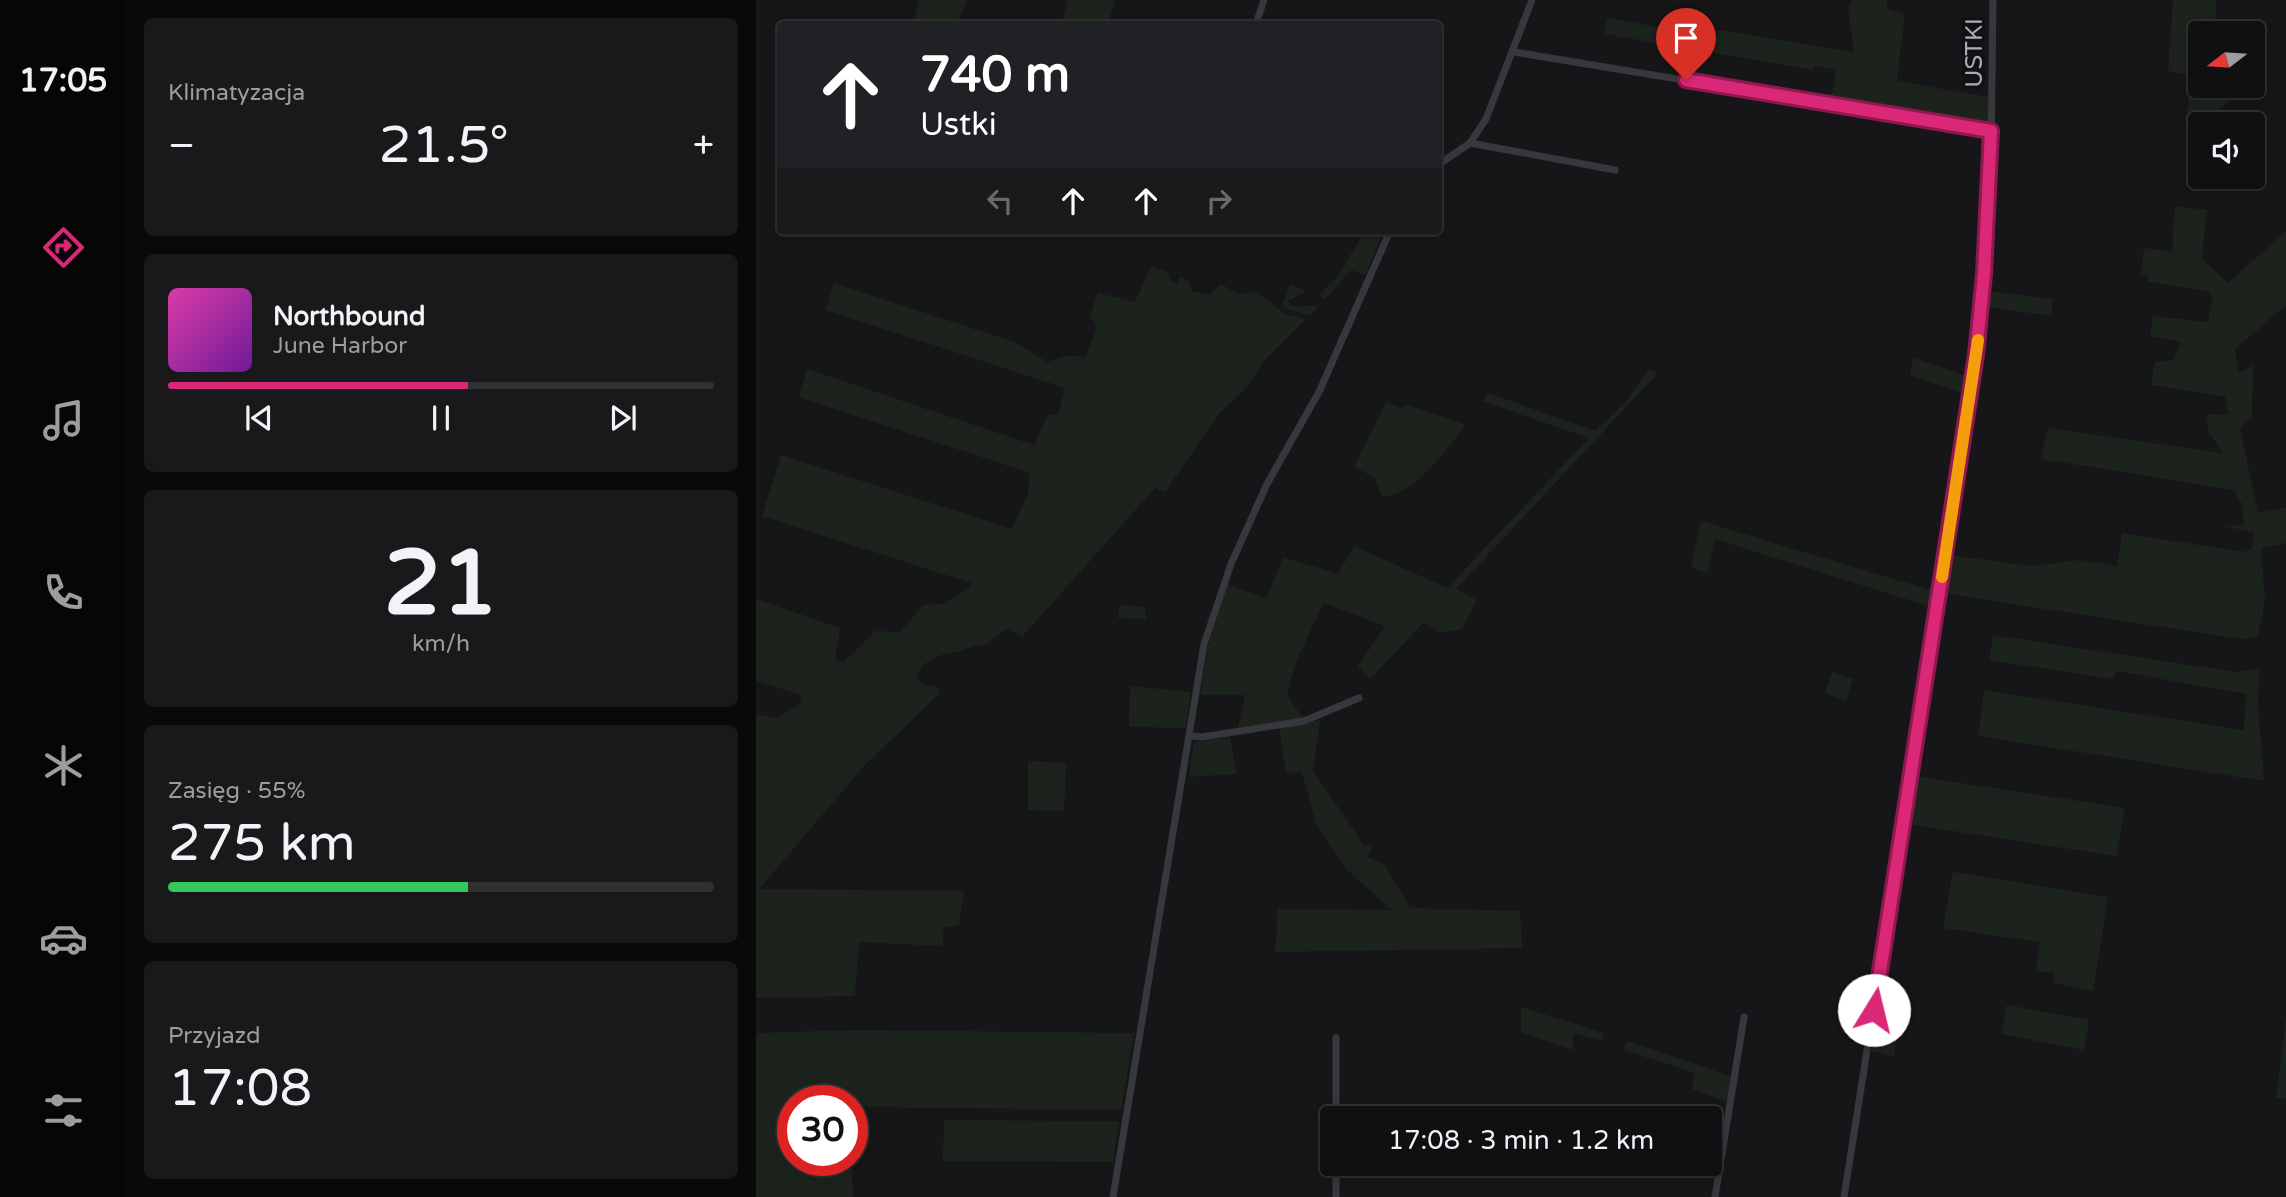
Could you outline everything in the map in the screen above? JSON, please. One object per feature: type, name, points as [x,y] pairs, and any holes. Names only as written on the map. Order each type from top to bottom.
[{"type":"street","points":[[1257,21],[1264,0]]},
{"type":"street","points":[[1442,162],[1470,143],[1486,119],[1532,0]]},
{"type":"street","name":"USTKI","points":[[1844,1197],[1965,434],[1984,274],[1991,131],[1993,0]]},
{"type":"street","points":[[1514,52],[1991,131]]},
{"type":"street","points":[[1470,143],[1615,170]]},
{"type":"street","points":[[1113,1197],[1130,1080],[1204,644],[1231,564],[1267,484],[1319,392],[1388,235]]},
{"type":"street","points":[[1190,736],[1202,737],[1304,721],[1359,698]]},
{"type":"street","points":[[1715,1197],[1744,1017]]},
{"type":"street","points":[[1336,1038],[1336,1106]]},
{"type":"street","points":[[1336,1176],[1336,1197]]},
{"type":"shaded area","points":[[919,0],[967,0],[958,21],[914,21]]},
{"type":"shaded area","points":[[1068,0],[1115,0],[1109,21],[1062,21]]},
{"type":"shaded area","points":[[1847,0],[1887,0],[1887,9],[1905,14],[1897,81],[1988,97],[1988,122],[1981,127],[1831,102],[1836,70],[1814,66],[1813,70],[1604,34],[1607,18],[1693,33],[1694,26],[1854,52],[1848,8],[1852,1]]},
{"type":"shaded area","points":[[2173,0],[2216,0],[2215,21],[2188,21],[2188,75],[2168,71]]},
{"type":"shaded area","points":[[2189,98],[2229,98],[2219,112],[2188,112],[2187,115]]},
{"type":"shaded area","points":[[2175,206],[2207,210],[2202,259],[2228,283],[2286,231],[2286,305],[2235,349],[2239,373],[2253,365],[2252,417],[2240,428],[2258,513],[2286,508],[2286,543],[2261,549],[2265,601],[2258,636],[2244,639],[2221,636],[1941,593],[1948,555],[2031,566],[2080,560],[2117,566],[2122,533],[2244,552],[2253,548],[2254,532],[2221,526],[2244,525],[2242,504],[2234,490],[2041,459],[2048,428],[2223,453],[2208,432],[2207,414],[2229,415],[2225,397],[2151,385],[2155,362],[2174,360],[2181,342],[2150,336],[2153,316],[2208,322],[2213,298],[2207,291],[2148,282],[2148,276],[2141,273],[2144,248],[2172,252]]},
{"type":"shaded area","points":[[1362,235],[1381,238],[1365,275],[1351,270],[1325,299],[1320,294],[1338,276]]},
{"type":"shaded area","points":[[1151,267],[1168,272],[1171,282],[1177,283],[1180,277],[1190,282],[1192,291],[1209,295],[1221,284],[1238,294],[1257,292],[1285,314],[1306,319],[1264,361],[1249,385],[1219,414],[1165,492],[1155,488],[1022,637],[1007,629],[983,646],[977,644],[936,657],[922,667],[916,676],[922,684],[938,687],[940,693],[864,766],[759,889],[964,891],[959,925],[944,927],[942,946],[859,942],[855,996],[756,998],[756,714],[777,718],[800,704],[801,695],[756,681],[756,599],[840,628],[835,659],[843,663],[875,631],[900,632],[923,605],[942,604],[971,587],[971,583],[762,516],[781,455],[1012,529],[1028,493],[1030,473],[799,397],[807,369],[1034,445],[1048,414],[1058,415],[1065,388],[826,310],[834,283],[1017,343],[1047,362],[1067,356],[1086,357],[1097,328],[1094,320],[1089,318],[1098,293],[1135,302]]},
{"type":"shaded area","points":[[1290,284],[1306,291],[1288,301],[1292,306],[1319,306],[1310,316],[1285,308],[1283,304]]},
{"type":"shaded area","points":[[1988,291],[2053,299],[2051,316],[1987,307]]},
{"type":"shaded area","points":[[1913,358],[1970,377],[1968,395],[1910,375]]},
{"type":"shaded area","points":[[1648,370],[1658,373],[1456,589],[1477,600],[1462,629],[1440,633],[1424,622],[1370,679],[1358,666],[1385,626],[1324,603],[1297,659],[1287,694],[1303,719],[1238,728],[1245,695],[1200,695],[1209,641],[1227,584],[1266,599],[1283,557],[1338,574],[1354,546],[1447,588],[1589,438],[1482,401],[1488,393],[1595,431],[1624,404]]},
{"type":"shaded area","points":[[1386,402],[1402,408],[1408,405],[1466,425],[1418,479],[1395,494],[1382,497],[1374,477],[1354,467]]},
{"type":"shaded area","points":[[1701,521],[1934,591],[1931,607],[1715,539],[1708,573],[1691,568]]},
{"type":"shaded area","points":[[1120,605],[1145,607],[1146,619],[1118,618]]},
{"type":"shaded area","points":[[1993,635],[2236,672],[2259,669],[2258,705],[2264,781],[1978,736],[1984,690],[2244,730],[2246,694],[2116,671],[2113,679],[1989,660]]},
{"type":"shaded area","points":[[1832,672],[1853,679],[1846,701],[1825,693]]},
{"type":"shaded area","points":[[1130,686],[1191,692],[1185,728],[1129,727]]},
{"type":"shaded area","points":[[1320,720],[1313,771],[1364,845],[1372,847],[1368,857],[1385,865],[1410,908],[1520,911],[1522,948],[1275,952],[1278,909],[1392,910],[1347,870],[1316,824],[1302,772],[1286,773],[1279,727]]},
{"type":"shaded area","points":[[1230,737],[1236,774],[1189,777],[1194,742]]},
{"type":"shaded area","points":[[1028,761],[1066,763],[1064,811],[1028,810]]},
{"type":"shaded area","points":[[1915,776],[2125,808],[2116,856],[1907,824]]},
{"type":"shaded area","points":[[1953,872],[2108,897],[2093,991],[2054,983],[2054,973],[2036,971],[2040,942],[1943,928]]},
{"type":"shaded area","points":[[2007,1005],[2089,1020],[2084,1050],[2001,1034]]},
{"type":"shaded area","points":[[1521,1007],[1604,1033],[1602,1041],[1574,1033],[1572,1050],[1521,1032]]},
{"type":"shaded area","points":[[1878,1010],[1900,1013],[1894,1056],[1871,1051]]},
{"type":"shaded area","points":[[2286,1018],[2286,1099],[2276,1098]]},
{"type":"shaded area","points":[[856,1030],[1134,1033],[1121,1110],[868,1107],[868,1085],[777,1085],[777,1176],[852,1176],[853,1197],[756,1197],[756,1033]]},
{"type":"shaded area","points":[[1627,1041],[1733,1077],[1728,1102],[1692,1089],[1695,1073],[1624,1050]]},
{"type":"shaded area","points":[[944,1120],[1119,1121],[1113,1162],[943,1161]]},
{"type":"slow traffic","points":[[1942,577],[1978,340]]},
{"type":"route","points":[[1686,80],[1991,131],[1992,156],[1976,355],[1874,1010]]}]
